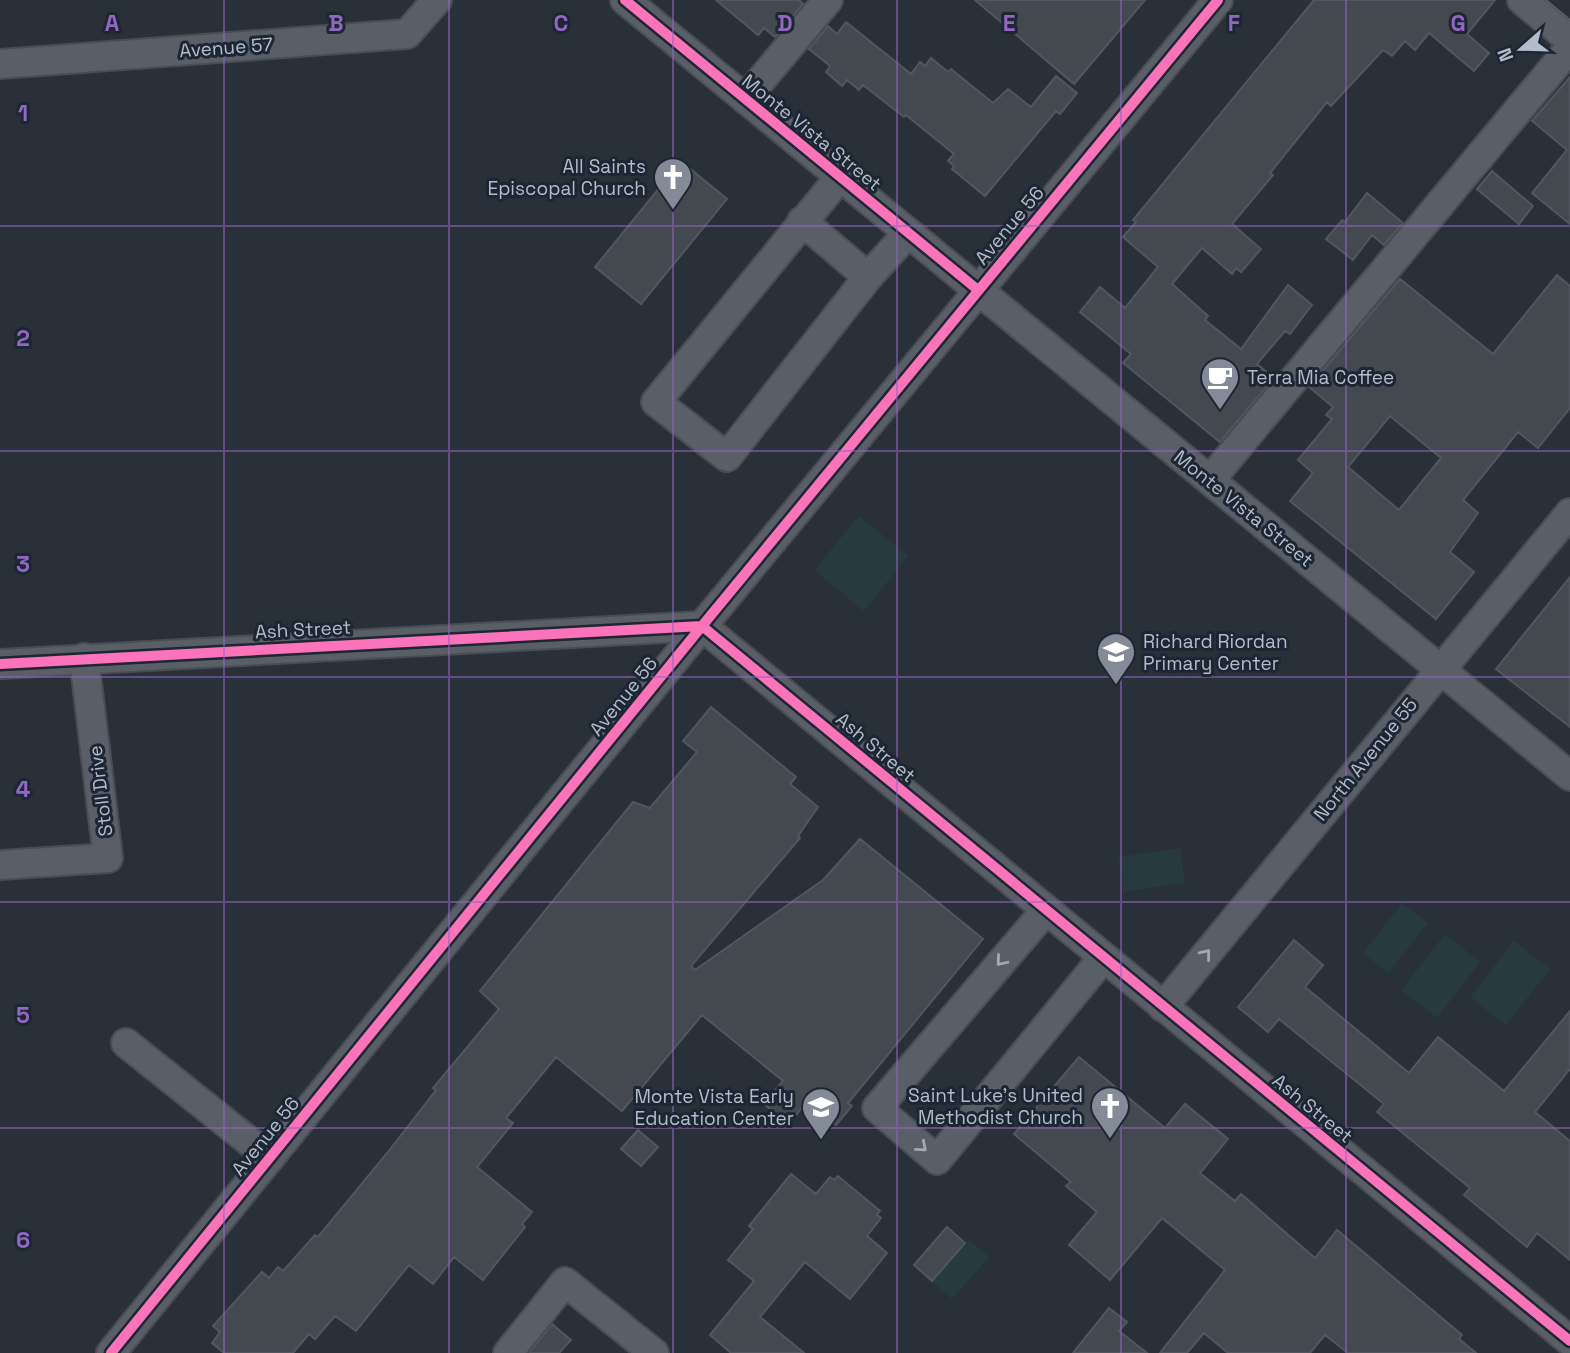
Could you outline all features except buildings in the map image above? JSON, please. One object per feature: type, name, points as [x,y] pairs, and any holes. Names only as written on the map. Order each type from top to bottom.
[{"type":"street","name":"Avenue 57","points":[[0,64],[407,34],[438,0]]},
{"type":"street","name":"Monte Vista Street","points":[[625,0],[1570,776]]},
{"type":"street","points":[[745,99],[828,0]]},
{"type":"street","name":"Avenue 56","points":[[111,1353],[702,626],[1218,0]]},
{"type":"street","points":[[1522,0],[1570,40]]},
{"type":"street","points":[[1210,480],[1570,48]]},
{"type":"street","points":[[840,177],[656,402],[727,457],[868,277],[908,233]]},
{"type":"street","points":[[802,221],[868,277]]},
{"type":"street","name":"North Avenue 55","points":[[1163,1007],[1570,513]]},
{"type":"street","name":"Ash Street","points":[[0,664],[702,626],[1570,1342]]},
{"type":"street","name":"Stoll Drive","points":[[0,865],[108,858],[84,658]]},
{"type":"street","points":[[1045,910],[877,1108],[937,1160],[1103,958]]},
{"type":"street","points":[[126,1043],[270,1158]]},
{"type":"street","points":[[508,1353],[565,1282],[654,1353]]},
{"type":"green space","points":[[859,516],[908,556],[864,611],[814,570]]},
{"type":"green space","points":[[1180,848],[1185,883],[1123,892],[1118,857]]},
{"type":"green space","points":[[1402,903],[1428,923],[1388,973],[1363,953]]},
{"type":"green space","points":[[1445,934],[1480,962],[1437,1018],[1401,990]]},
{"type":"green space","points":[[1514,941],[1550,969],[1506,1025],[1470,997]]},
{"type":"green space","points":[[969,1240],[989,1257],[952,1299],[933,1282]]},
{"type":"tram line","points":[[1546,0],[1570,20]]},
{"type":"cycle path","points":[[625,0],[978,290]]},
{"type":"cycle path","points":[[111,1353],[702,626],[1218,0]]},
{"type":"cycle path","points":[[0,664],[702,626],[1570,1341]]},
{"type":"place","name":"All Saints Episcopal Church","points":[[673,211]]},
{"type":"place","name":"Terra Mia Coffee","points":[[1220,411]]},
{"type":"place","name":"Richard Riordan Primary Center","points":[[1116,686]]},
{"type":"place","name":"Saint Luke's United Methodist Church","points":[[1110,1140]]},
{"type":"place","name":"Monte Vista Early Education Center","points":[[821,1141]]}]
